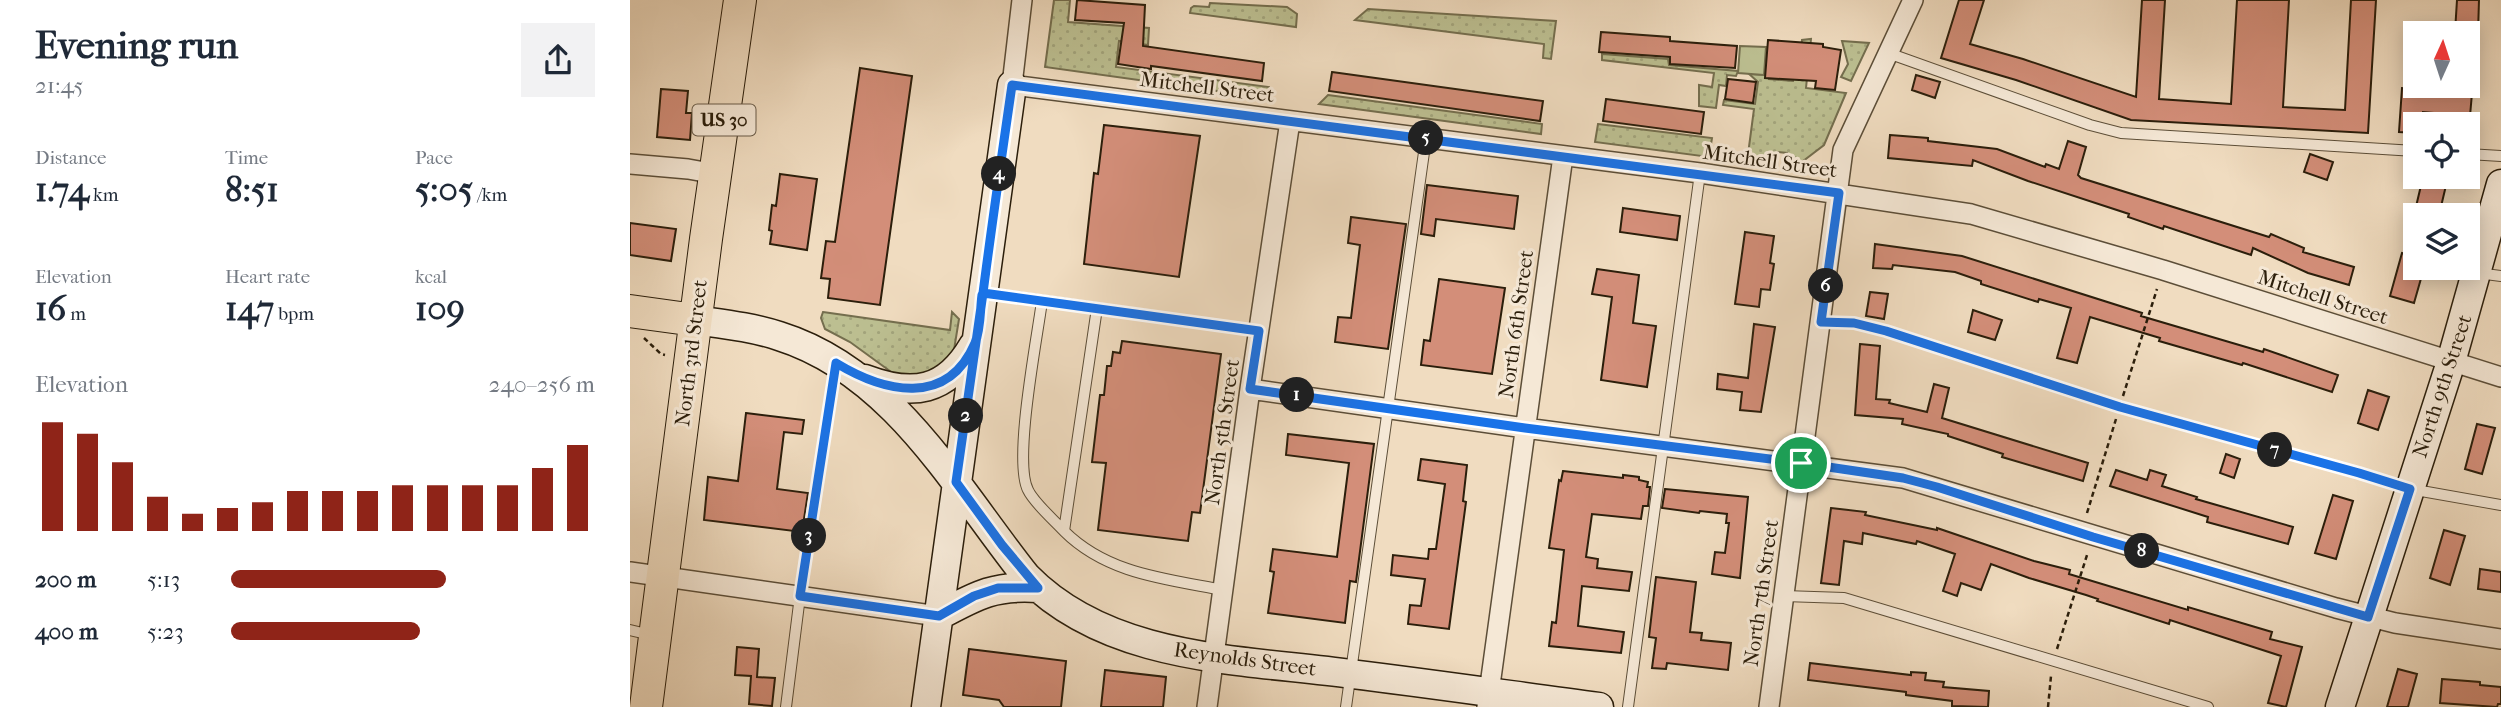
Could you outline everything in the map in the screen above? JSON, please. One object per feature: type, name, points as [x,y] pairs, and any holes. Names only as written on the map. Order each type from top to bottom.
[{"type":"main road","name":"North 3rd Street","points":[[646,707],[642,633],[662,576],[740,0]]},
{"type":"main road","points":[[636,324],[695,320]]},
{"type":"street","points":[[926,707],[1022,0]]},
{"type":"street","name":"North 7th Street","points":[[1769,707],[1843,150],[1913,0]]},
{"type":"street","name":"Mitchell Street","points":[[1012,85],[1700,173],[1971,214],[2501,377]]},
{"type":"street","name":"North 5th Street","points":[[1207,707],[1290,121]]},
{"type":"street","name":"North 6th Street","points":[[1488,700],[1563,156]]},
{"type":"street","points":[[630,164],[716,174]]},
{"type":"street","name":"North 9th Street","points":[[2340,707],[2451,362],[2489,274],[2501,184]]},
{"type":"street","points":[[695,320],[744,327],[780,336],[885,386],[918,389],[950,376],[962,365],[976,341]]},
{"type":"street","name":"Reynolds Street","points":[[846,369],[888,402],[956,482],[1002,545],[1038,588],[1093,624],[1146,644],[1214,657],[1351,674],[1488,700],[1599,707]]},
{"type":"street","points":[[1250,389],[1903,478],[2093,537],[2368,617],[2501,639]]},
{"type":"street","points":[[630,572],[939,616],[974,596],[998,588],[1038,588]]},
{"type":"lane","points":[[1888,53],[2090,125],[2121,133],[2403,150]]},
{"type":"lane","points":[[1346,707],[1426,138]]},
{"type":"lane","points":[[2480,155],[2501,156]]},
{"type":"lane","points":[[1628,707],[1700,173]]},
{"type":"lane","points":[[983,293],[1259,331]]},
{"type":"lane","points":[[1042,301],[1023,446],[1023,472],[1028,491],[1078,545],[1099,559],[1133,573],[1223,590]]},
{"type":"lane","points":[[1064,531],[1097,309]]},
{"type":"lane","points":[[1821,322],[1854,323],[1886,331],[2094,399],[2410,489],[2501,505]]},
{"type":"lane","points":[[786,707],[800,596],[846,369]]},
{"type":"lane","points":[[1784,596],[1844,598],[2208,707]]},
{"type":"path","points":[[636,324],[661,354],[690,358]]},
{"type":"path","points":[[2048,707],[2053,660],[2093,537]]},
{"type":"green space","points":[[1054,0],[1070,0],[1068,22],[1149,28],[1148,45],[1119,41],[1116,67],[1269,87],[1268,98],[1045,67]]},
{"type":"green space","points":[[1210,3],[1287,7],[1297,14],[1296,27],[1190,13],[1194,6],[1209,7]]},
{"type":"green space","points":[[1368,9],[1556,21],[1551,59],[1543,58],[1544,44],[1355,20]]},
{"type":"green space","points":[[1811,39],[1806,88],[1846,93],[1824,145],[1794,168],[1786,167],[1787,153],[1778,152],[1777,166],[1747,162],[1754,109],[1723,105],[1724,100],[1755,104],[1758,82],[1749,74],[1766,75],[1770,60],[1769,79],[1793,81],[1795,61],[1800,61],[1802,40]]},
{"type":"green space","points":[[1842,41],[1869,43],[1851,81],[1841,77],[1848,64]]},
{"type":"green space","points":[[1740,46],[1766,47],[1764,75],[1738,73]]},
{"type":"green space","points":[[1602,54],[1668,59],[1669,65],[1738,71],[1736,76],[1727,75],[1726,86],[1719,85],[1716,108],[1699,106],[1699,85],[1712,87],[1714,73],[1602,60]]},
{"type":"green space","points":[[1328,95],[1542,124],[1541,134],[1319,104]]},
{"type":"green space","points":[[1598,124],[1712,138],[1709,157],[1595,142]]},
{"type":"green space","points":[[823,312],[950,330],[952,312],[959,319],[954,350],[949,359],[925,375],[894,374],[850,342],[825,329],[821,318]]},
{"type":"building","points":[[1077,0],[1145,5],[1143,46],[1264,63],[1262,81],[1118,64],[1124,23],[1075,20]]},
{"type":"building","points":[[1959,0],[1984,0],[1970,44],[2136,97],[2142,0],[2165,0],[2159,99],[2231,104],[2237,0],[2289,0],[2283,107],[2345,110],[2351,0],[2376,0],[2368,133],[2131,120],[2016,80],[1941,58]]},
{"type":"building","points":[[2457,0],[2479,0],[2478,21],[2456,21]]},
{"type":"building","points":[[1601,32],[1737,46],[1735,68],[1670,64],[1670,57],[1599,52]]},
{"type":"building","points":[[1768,40],[1823,44],[1823,47],[1841,50],[1835,90],[1815,88],[1816,81],[1765,78]]},
{"type":"building","points":[[860,68],[912,76],[880,305],[828,298],[830,279],[821,278],[826,241],[835,242]]},
{"type":"building","points":[[1332,72],[1543,101],[1540,121],[1329,91]]},
{"type":"building","points":[[1916,75],[1940,82],[1935,98],[1912,90]]},
{"type":"building","points":[[1728,79],[1756,82],[1753,103],[1725,99]]},
{"type":"building","points":[[2402,88],[2403,98],[2472,98],[2470,112],[2403,112],[2403,132],[2399,132]]},
{"type":"building","points":[[661,89],[688,91],[686,113],[692,113],[690,140],[657,137]]},
{"type":"building","points":[[1606,99],[1704,112],[1701,134],[1603,121]]},
{"type":"building","points":[[1104,125],[1200,136],[1179,277],[1084,264],[1094,173],[1098,174]]},
{"type":"building","points":[[1890,135],[1997,149],[2045,167],[2046,164],[2059,169],[2068,141],[2086,147],[2078,175],[2081,178],[2269,237],[2271,234],[2304,248],[2303,252],[2354,267],[2349,285],[2308,273],[2253,248],[2251,255],[2164,226],[2163,229],[2128,217],[2129,214],[1973,160],[1972,166],[1888,158]]},
{"type":"building","points":[[2310,154],[2333,162],[2327,180],[2304,172]]},
{"type":"building","points":[[780,174],[817,179],[807,250],[770,244],[772,205],[776,206]]},
{"type":"building","points":[[1427,185],[1518,196],[1514,229],[1436,219],[1434,236],[1421,234]]},
{"type":"building","points":[[2420,189],[2445,189],[2442,203],[2417,203]]},
{"type":"building","points":[[1623,208],[1680,216],[1677,240],[1620,232]]},
{"type":"building","points":[[1351,217],[1406,224],[1388,349],[1335,342],[1338,317],[1351,318],[1360,245],[1348,243]]},
{"type":"building","points":[[630,223],[676,229],[671,261],[630,255]]},
{"type":"building","points":[[1745,232],[1774,236],[1770,290],[1761,289],[1759,307],[1735,304]]},
{"type":"building","points":[[1875,244],[1962,256],[2142,313],[2141,316],[2263,352],[2264,349],[2338,375],[2332,392],[2243,363],[2242,365],[2159,341],[2160,338],[2090,317],[2077,363],[2057,358],[2071,308],[2039,299],[2038,302],[1981,284],[1981,281],[1955,272],[1893,265],[1892,269],[1873,268]]},
{"type":"building","points":[[2402,253],[2403,280],[2421,280],[2414,303],[2390,296]]},
{"type":"building","points":[[1597,269],[1639,275],[1633,323],[1656,326],[1647,387],[1601,380],[1612,297],[1592,294]]},
{"type":"building","points":[[1439,279],[1505,288],[1492,374],[1421,365],[1424,340],[1430,341]]},
{"type":"building","points":[[1870,292],[1888,294],[1884,319],[1866,316]]},
{"type":"building","points":[[1973,310],[2002,320],[1995,340],[1968,332]]},
{"type":"building","points":[[1754,324],[1775,327],[1761,412],[1740,410],[1742,392],[1717,389],[1718,374],[1748,378]]},
{"type":"building","points":[[1122,341],[1221,354],[1200,513],[1192,512],[1188,541],[1098,530],[1106,463],[1092,462],[1100,395],[1104,395],[1107,366],[1111,366],[1113,352],[1120,353]]},
{"type":"building","points":[[1860,344],[1880,346],[1876,399],[1890,400],[1889,403],[1927,412],[1934,384],[1949,388],[1942,418],[2088,463],[2083,481],[2002,457],[2003,454],[1948,434],[1902,424],[1903,419],[1855,415]]},
{"type":"building","points":[[2368,390],[2389,397],[2378,430],[2358,423]]},
{"type":"building","points":[[746,413],[804,420],[802,434],[784,432],[777,489],[808,493],[802,532],[704,520],[708,477],[738,481]]},
{"type":"building","points":[[2477,424],[2495,428],[2482,474],[2465,469]]},
{"type":"building","points":[[1288,434],[1374,444],[1356,582],[1350,581],[1345,623],[1268,613],[1274,572],[1270,571],[1273,549],[1337,557],[1349,463],[1286,455]]},
{"type":"building","points":[[2226,454],[2240,459],[2234,478],[2220,473]]},
{"type":"building","points":[[1421,459],[1467,465],[1463,501],[1466,502],[1449,629],[1408,624],[1410,605],[1421,606],[1425,579],[1391,575],[1393,555],[1428,559],[1429,549],[1436,549],[1445,484],[1418,480]]},
{"type":"building","points":[[2116,470],[2147,480],[2150,470],[2166,475],[2162,486],[2197,497],[2196,499],[2293,527],[2288,544],[2207,522],[2208,517],[2110,486]]},
{"type":"building","points":[[1563,471],[1623,478],[1623,475],[1639,477],[1639,480],[1648,482],[1647,487],[1650,487],[1648,506],[1643,506],[1641,519],[1592,514],[1586,557],[1598,559],[1597,568],[1632,572],[1629,591],[1582,586],[1578,626],[1624,632],[1621,653],[1549,646],[1552,622],[1556,623],[1564,550],[1549,548],[1559,480],[1561,481]]},
{"type":"building","points":[[1665,489],[1748,497],[1740,578],[1712,574],[1715,552],[1725,553],[1729,523],[1726,523],[1727,514],[1662,508]]},
{"type":"building","points":[[2333,495],[2353,501],[2336,559],[2315,553]]},
{"type":"building","points":[[1831,508],[1866,512],[1865,515],[1937,528],[2034,561],[2070,570],[2069,574],[2272,632],[2270,639],[2302,647],[2286,707],[2268,703],[2281,656],[2170,620],[2169,624],[1991,564],[1981,590],[1961,583],[1957,596],[1943,591],[1955,554],[1917,541],[1916,544],[1863,533],[1862,544],[1844,541],[1839,585],[1821,583]]},
{"type":"building","points":[[2444,530],[2465,536],[2450,585],[2430,578]]},
{"type":"building","points":[[2480,569],[2501,572],[2501,592],[2478,589]]},
{"type":"building","points":[[1656,577],[1696,582],[1690,632],[1702,633],[1701,640],[1731,643],[1728,670],[1667,663],[1666,669],[1652,668],[1656,638],[1649,637]]},
{"type":"building","points":[[737,647],[759,649],[757,677],[775,678],[772,706],[749,704],[751,676],[735,675]]},
{"type":"building","points":[[969,649],[1066,661],[1061,707],[1004,707],[999,700],[963,695]]},
{"type":"building","points":[[1810,663],[1911,675],[1911,672],[1926,673],[1925,680],[1944,682],[1943,687],[1989,691],[1988,707],[1952,706],[1952,701],[1906,695],[1906,692],[1808,680]]},
{"type":"building","points":[[2398,669],[2417,674],[2408,707],[2387,707]]},
{"type":"building","points":[[1105,670],[1166,677],[1163,707],[1101,707]]},
{"type":"building","points":[[2442,679],[2480,682],[2480,685],[2501,687],[2501,704],[2497,707],[2440,703]]},
{"type":"route","points":[[1012,85],[1839,193],[1821,322],[1854,323],[1886,331],[2120,407],[2410,489],[2368,617],[2093,537],[1937,487],[1903,478],[1801,463],[1250,389],[1259,331],[983,293],[956,482],[1002,545],[1038,588],[998,588],[974,596],[939,616],[800,596],[836,363],[856,375],[885,386],[918,389],[950,376],[962,365],[976,341],[1012,85]]}]
